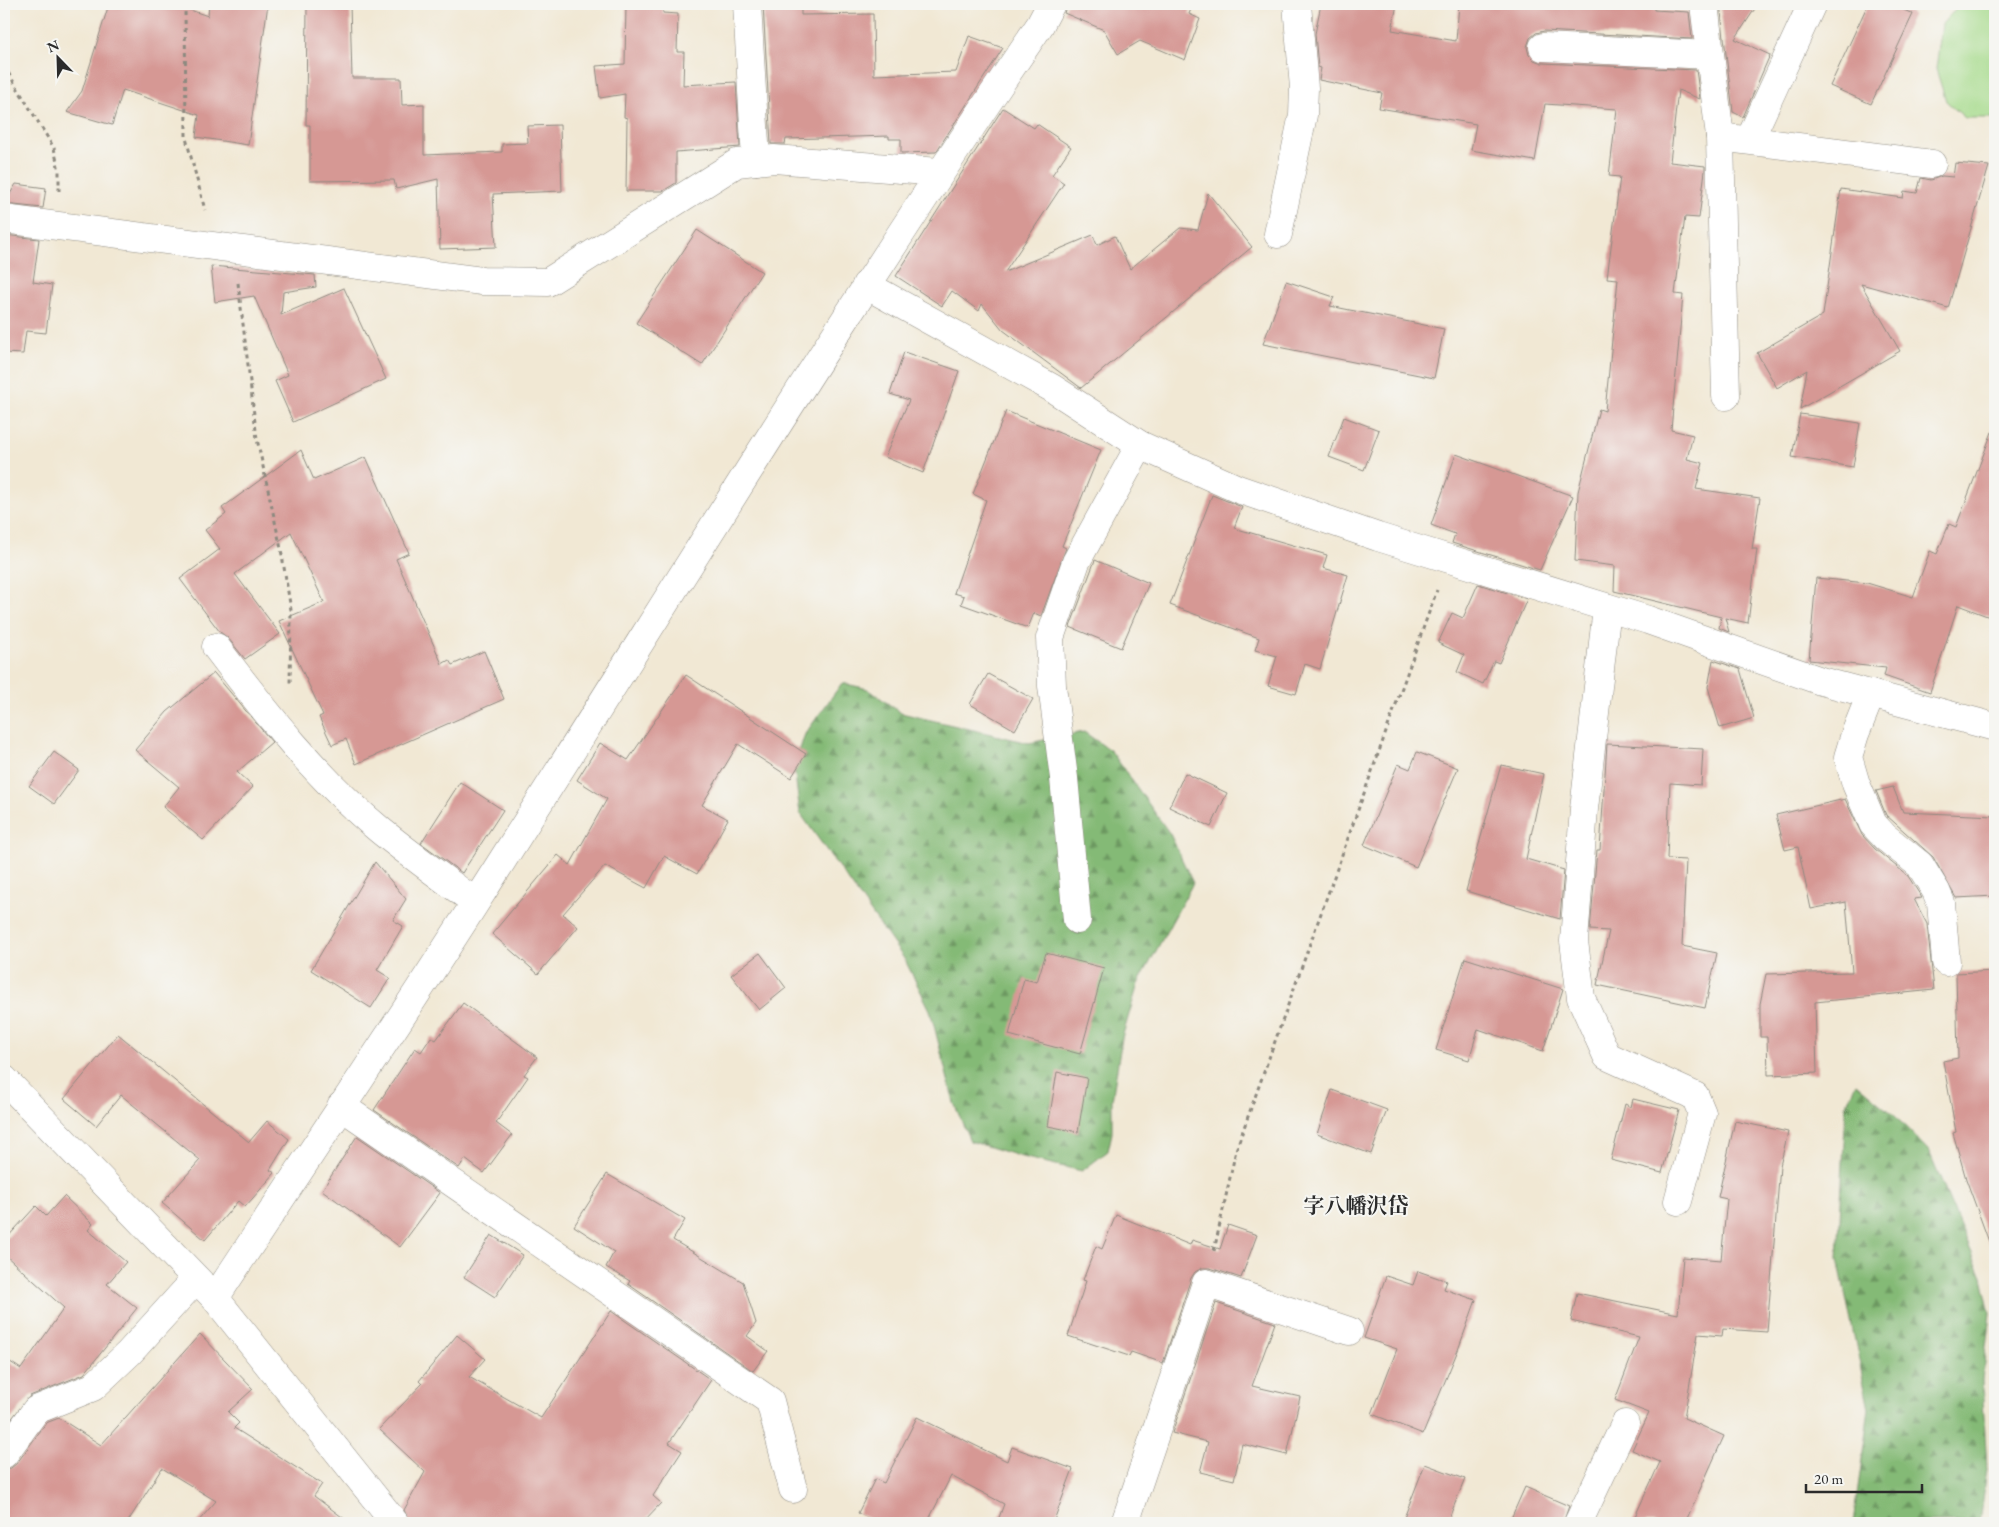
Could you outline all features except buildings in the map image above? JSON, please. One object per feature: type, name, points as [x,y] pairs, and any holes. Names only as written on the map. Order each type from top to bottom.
[{"type":"street","points":[[747,4],[756,161]]},
{"type":"street","points":[[4,1454],[36,1410],[93,1387],[129,1353],[206,1289],[341,1106],[475,902],[866,285],[939,172],[1040,25],[1051,4]]},
{"type":"street","points":[[1278,234],[1303,115],[1304,88],[1297,4]]},
{"type":"street","points":[[1704,4],[1720,137],[1726,396]]},
{"type":"street","points":[[1750,139],[1812,4]]},
{"type":"street","points":[[1544,47],[1710,55]]},
{"type":"street","points":[[1720,137],[1750,139],[1932,164]]},
{"type":"street","points":[[4,219],[482,281],[548,282],[737,163],[774,159],[939,172]]},
{"type":"street","points":[[866,285],[1052,388],[1140,445],[1238,489],[1378,537],[1607,608],[1821,681],[1995,727]]},
{"type":"street","points":[[1077,920],[1064,778],[1052,686],[1050,638],[1076,562],[1140,445]]},
{"type":"street","points":[[1607,608],[1584,809],[1575,950],[1581,998],[1607,1056],[1695,1096],[1702,1113],[1678,1201]]},
{"type":"street","points":[[216,647],[254,698],[317,769],[380,830],[475,902]]},
{"type":"street","points":[[1871,694],[1848,757],[1873,824],[1920,865],[1936,891],[1941,903],[1946,962]]},
{"type":"street","points":[[4,1079],[206,1289],[395,1523]]},
{"type":"street","points":[[341,1106],[770,1401],[793,1489]]},
{"type":"street","points":[[1126,1523],[1206,1283],[1349,1331]]},
{"type":"street","points":[[1578,1523],[1625,1424]]},
{"type":"path","points":[[186,4],[186,138],[223,246],[257,439],[281,550],[290,610],[290,688]]},
{"type":"path","points":[[4,66],[54,148],[59,171],[60,226]]},
{"type":"path","points":[[1206,1283],[1236,1150],[1426,620],[1450,559]]},
{"type":"green space","points":[[1960,4],[1995,4],[1995,118],[1965,118],[1946,101],[1936,69],[1942,24]]},
{"type":"green space","points":[[842,683],[868,689],[901,713],[1029,743],[1084,732],[1111,751],[1170,834],[1193,883],[1138,984],[1122,1038],[1112,1100],[1112,1133],[1108,1151],[1082,1171],[1022,1157],[970,1141],[954,1103],[930,1010],[905,960],[800,813],[794,767],[805,734]]},
{"type":"green space","points":[[1856,1083],[1894,1115],[1928,1150],[1982,1277],[1990,1313],[1982,1380],[1987,1469],[1980,1523],[1853,1523],[1869,1409],[1838,1258],[1846,1105]]},
{"type":"district","name":"字八幡沢岱","points":[[1356,1205]]}]
